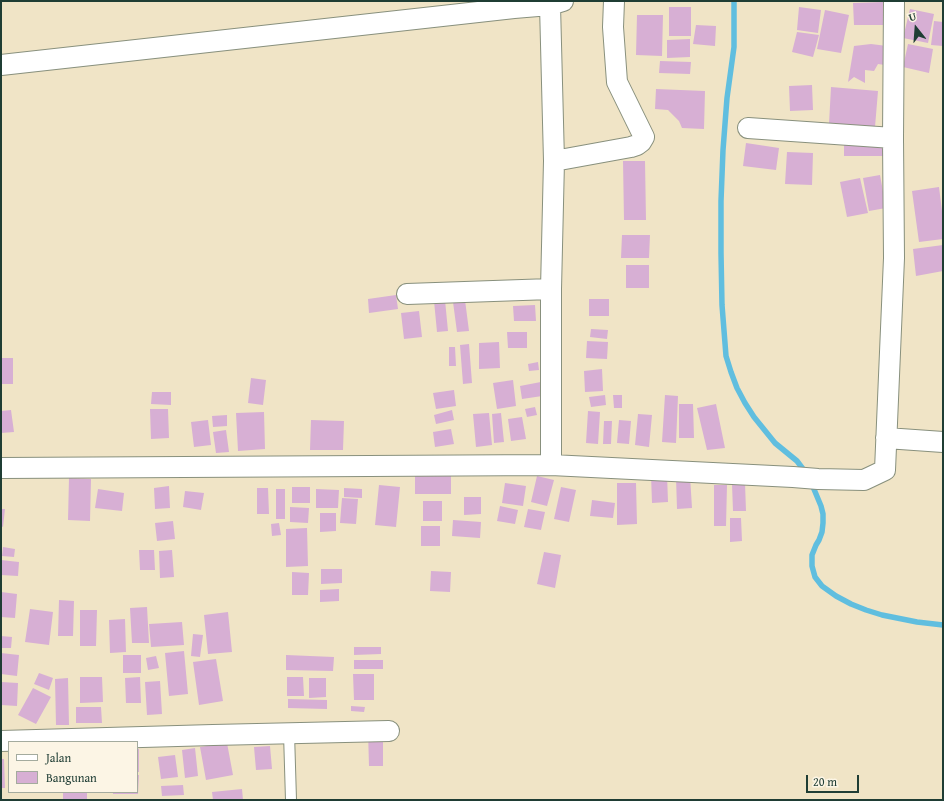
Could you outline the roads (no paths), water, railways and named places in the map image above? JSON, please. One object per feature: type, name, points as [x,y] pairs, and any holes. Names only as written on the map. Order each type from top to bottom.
[{"type":"street","points":[[554,161],[631,147],[641,142],[644,137],[618,82],[614,26],[614,1]]},
{"type":"street","points":[[1,468],[551,465],[818,479],[864,480],[885,470],[894,258],[894,1]]},
{"type":"street","points":[[1,65],[556,3],[551,289],[551,465]]},
{"type":"street","points":[[748,128],[893,138]]},
{"type":"street","points":[[407,294],[551,289]]},
{"type":"street","points":[[886,438],[943,442]]},
{"type":"street","points":[[1,741],[389,731]]},
{"type":"lane","points":[[289,733],[291,800]]},
{"type":"waterway","points":[[734,1],[734,47],[727,98],[721,201],[722,305],[726,356],[737,388],[754,417],[775,443],[797,461],[806,473]]},
{"type":"waterway","points":[[811,482],[823,514],[822,532],[812,555],[812,566],[815,577],[822,586],[836,596],[866,610],[882,615],[917,622],[943,625]]}]
